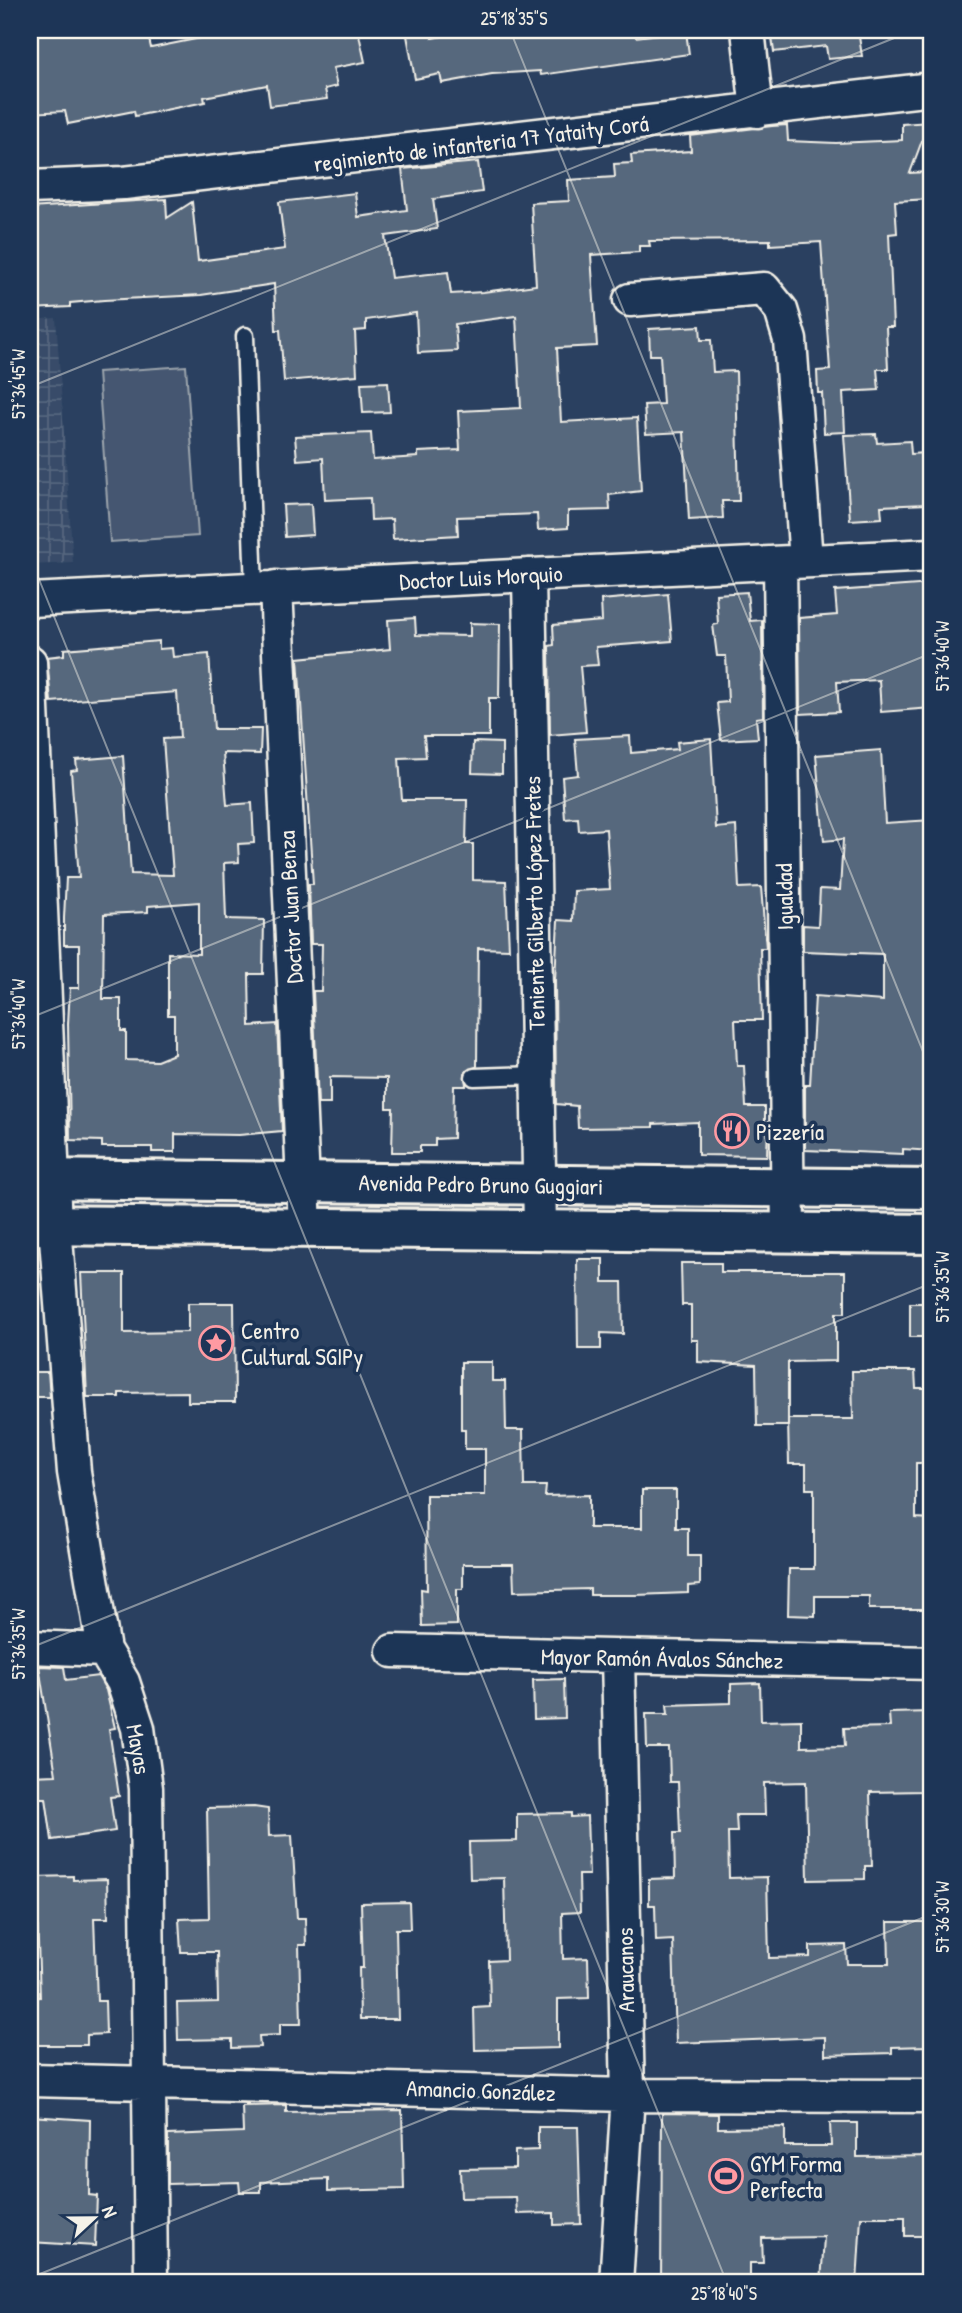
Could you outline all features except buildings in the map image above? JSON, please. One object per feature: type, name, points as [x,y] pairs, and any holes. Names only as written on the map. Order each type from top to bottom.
[{"type":"main road","name":"Avenida Pedro Bruno Guggiari","points":[[42,1179],[932,1189]]},
{"type":"main road","name":"Avenida Pedro Bruno Guggiari","points":[[42,1225],[932,1234]]},
{"type":"street","points":[[748,30],[757,111]]},
{"type":"street","name":"regimiento de infanteria 17 Yataity Corá","points":[[30,187],[124,183],[932,89]]},
{"type":"street","name":"Igualdad","points":[[630,300],[764,289],[781,310],[790,340],[793,562],[788,1232]]},
{"type":"street","name":"Doctor Luis Morquio","points":[[30,600],[932,555]]},
{"type":"street","name":"Teniente Gilberto López Fretes","points":[[528,575],[540,1230]]},
{"type":"street","name":"Doctor Juan Benza","points":[[265,588],[305,1227]]},
{"type":"street","name":"Mayas","points":[[30,663],[42,1225],[74,1472],[104,1650],[123,1682],[138,1728],[146,1788],[151,2283]]},
{"type":"street","points":[[30,1647],[104,1650]]},
{"type":"street","name":"Mayor Ramón Ávalos Sánchez","points":[[393,1651],[932,1664]]},
{"type":"street","name":"Araucanos","points":[[617,2283],[628,2095],[618,1657]]},
{"type":"street","name":"Amancio González","points":[[30,2080],[628,2095],[932,2095]]},
{"type":"lane","name":"Doctor Juan Benza","points":[[245,336],[265,588]]},
{"type":"lane","points":[[474,1077],[537,1075]]},
{"type":"shaded area","points":[[56,318],[73,563],[30,565],[30,320]]},
{"type":"shaded area","points":[[186,366],[198,536],[110,542],[98,372]]},
{"type":"shaded area","points":[[81,1198],[282,1201],[277,1206],[83,1205],[79,1202]]},
{"type":"shaded area","points":[[318,1199],[512,1202],[508,1207],[320,1206]]},
{"type":"shaded area","points":[[566,1204],[763,1205],[760,1208],[570,1207]]},
{"type":"place","name":"Pizzería","points":[[732,1131]]},
{"type":"place","name":"Centro Cultural SGIPy","points":[[216,1343]]},
{"type":"place","name":"GYM Forma Perfecta","points":[[726,2176]]}]
